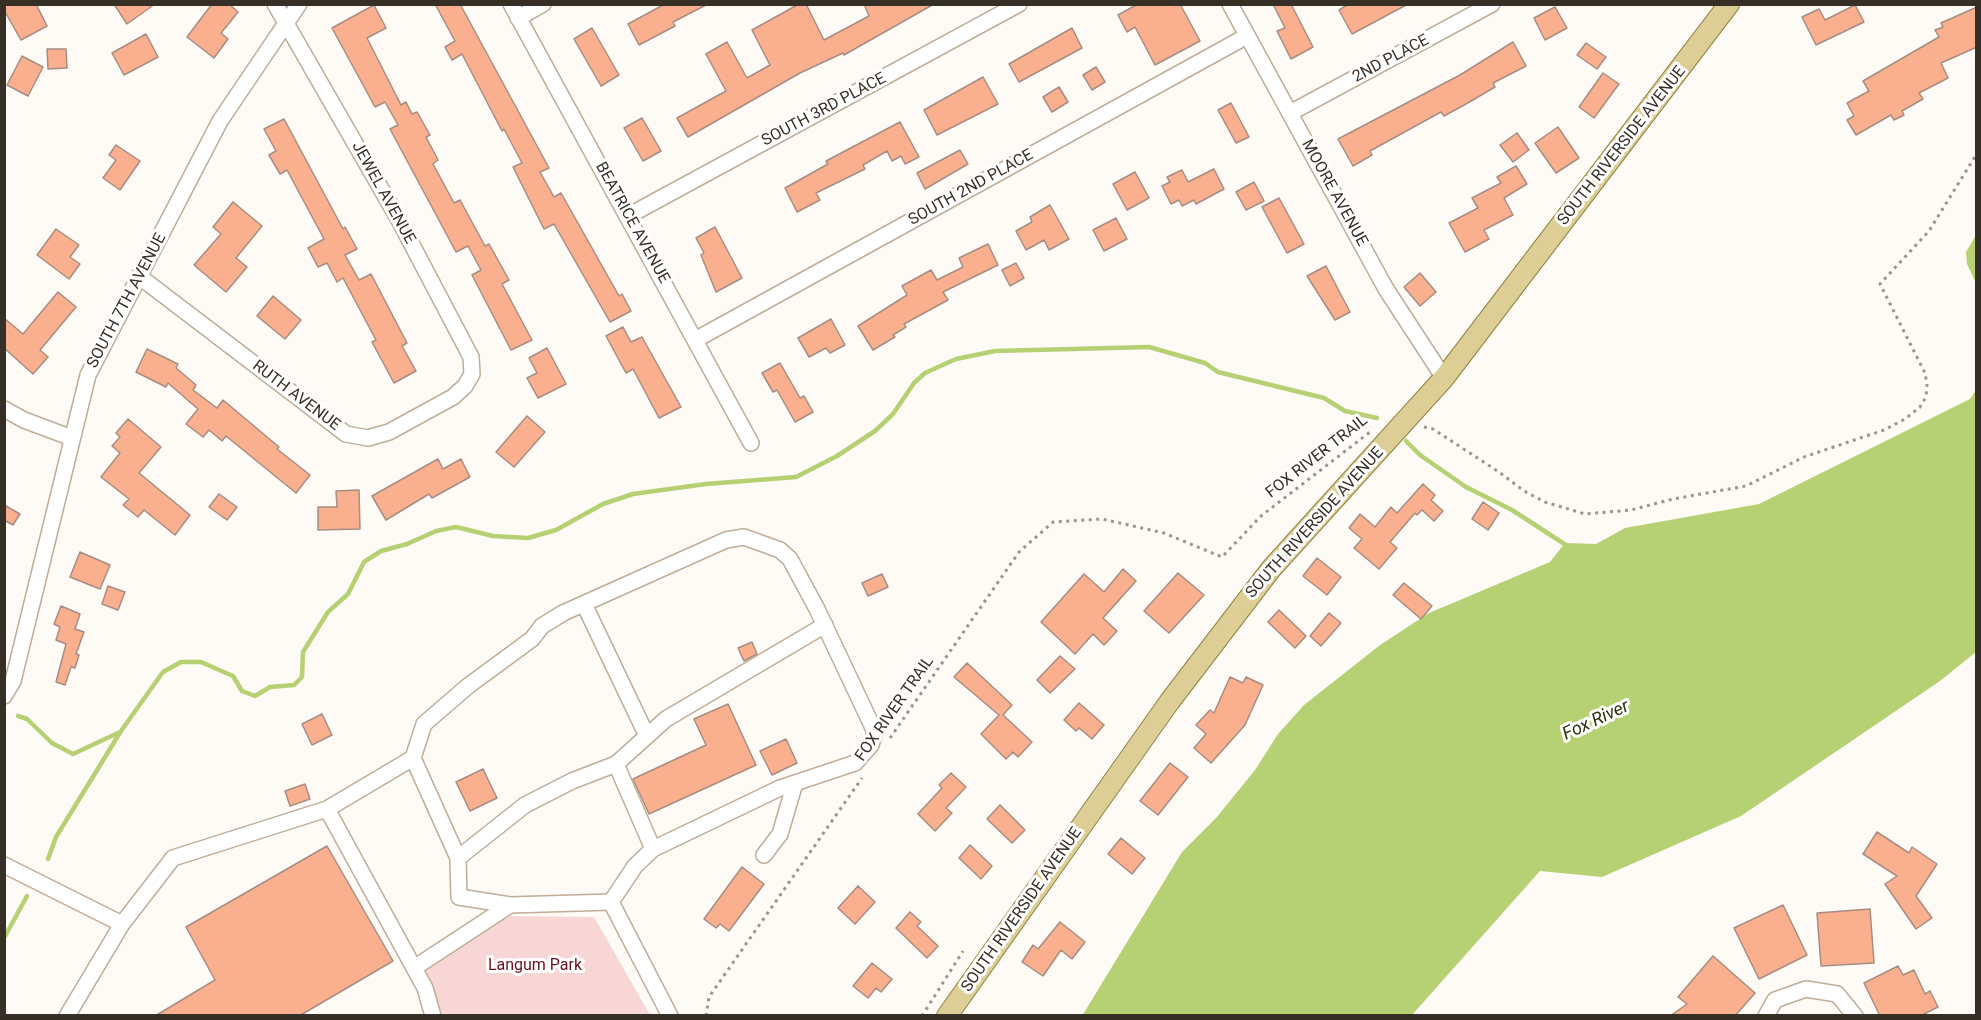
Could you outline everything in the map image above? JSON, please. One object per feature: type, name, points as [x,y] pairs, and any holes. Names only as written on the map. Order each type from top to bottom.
[{"type":"main road","name":"SOUTH RIVERSIDE AVENUE","points":[[947,1016],[1170,701],[1271,568],[1444,378],[1701,44],[1729,4]]},
{"type":"street","name":"JEWEL AVENUE","points":[[275,4],[373,172],[471,357],[472,374],[465,386]]},
{"type":"street","name":"SOUTH 7TH AVENUE","points":[[4,696],[13,681],[88,375],[220,121],[299,4]]},
{"type":"street","points":[[514,11],[543,4]]},
{"type":"street","name":"SOUTH 3RD PLACE","points":[[628,216],[1019,4]]},
{"type":"street","name":"MOORE AVENUE","points":[[1230,4],[1386,289],[1444,378]]},
{"type":"street","name":"2ND PLACE","points":[[1290,113],[1492,4]]},
{"type":"street","name":"BEATRICE AVENUE","points":[[514,11],[751,443]]},
{"type":"street","name":"SOUTH 2ND PLACE","points":[[695,340],[1247,36]]},
{"type":"street","name":"RUTH AVENUE","points":[[140,277],[346,434],[368,438],[389,432],[453,397],[465,386]]},
{"type":"street","points":[[4,409],[24,420],[72,438]]},
{"type":"street","points":[[67,1016],[122,924],[173,858],[327,809],[412,758],[424,724],[468,686],[532,639],[542,626],[584,604],[726,540],[744,537],[780,550],[790,559],[825,625],[875,732],[874,739],[867,752],[855,763],[780,788],[653,849],[635,866],[610,902]]},
{"type":"street","points":[[584,604],[646,736]]},
{"type":"street","points":[[458,858],[525,805],[572,781],[616,764],[666,719],[825,625]]},
{"type":"street","points":[[412,758],[458,858],[459,897],[510,904],[610,902]]},
{"type":"street","points":[[616,764],[653,849]]},
{"type":"street","points":[[764,855],[780,834],[795,783]]},
{"type":"street","points":[[327,809],[425,988],[433,1016]]},
{"type":"street","points":[[9,868],[122,924]]},
{"type":"street","points":[[610,902],[670,1016]]},
{"type":"street","points":[[414,968],[510,904]]},
{"type":"street","points":[[1766,1016],[1775,1000],[1806,989],[1837,994],[1855,1016]]},
{"type":"path","points":[[1404,423],[1433,429],[1524,492],[1545,502],[1585,514],[1631,510],[1673,499],[1746,486],[1766,479],[1804,457],[1884,430],[1905,419],[1920,407],[1926,397],[1927,385],[1925,373],[1880,284],[1929,231],[1976,157]]},
{"type":"path","name":"FOX RIVER TRAIL","points":[[884,746],[1019,552],[1053,522],[1102,519],[1164,533],[1222,557],[1262,516],[1374,428]]},
{"type":"path","name":"FOX RIVER TRAIL","points":[[706,1016],[709,997],[864,775]]},
{"type":"path","points":[[922,1016],[963,951]]},
{"type":"green space","name":"Langum Park","points":[[510,916],[594,917],[650,1015],[443,1015],[420,970]]},
{"type":"water","points":[[1976,235],[1976,283],[1967,264],[1966,252]]},
{"type":"water","name":"Fox River","points":[[1976,390],[1976,652],[1940,681],[1741,816],[1602,877],[1540,871],[1412,1015],[1082,1016],[1182,852],[1216,818],[1255,770],[1278,734],[1304,705],[1380,645],[1429,613],[1550,562],[1565,543],[1596,544],[1625,528],[1759,504],[1970,399]]},
{"type":"building","points":[[4,4],[36,4],[47,26],[21,40],[4,10]]},
{"type":"building","points":[[114,4],[155,4],[127,24]]},
{"type":"building","points":[[212,4],[229,4],[238,12],[221,33],[228,39],[214,58],[187,37]]},
{"type":"building","points":[[435,4],[460,4],[549,168],[540,172],[554,197],[561,193],[619,296],[622,294],[631,311],[610,322],[554,224],[544,229],[513,167],[522,163],[504,129],[502,131],[462,54],[452,60],[445,47],[455,41]]},
{"type":"building","points":[[665,4],[708,4],[673,22],[675,26],[639,45],[628,24]]},
{"type":"building","points":[[799,4],[806,4],[824,40],[869,16],[864,4],[934,4],[844,55],[843,53],[800,73],[688,137],[677,118],[726,91],[706,54],[727,42],[747,78],[770,65],[752,30]]},
{"type":"building","points":[[1138,4],[1180,4],[1200,41],[1155,65],[1135,27],[1127,32],[1118,15]]},
{"type":"building","points":[[1273,4],[1291,4],[1313,47],[1291,59],[1277,31],[1285,28]]},
{"type":"building","points":[[1349,4],[1408,4],[1352,34],[1339,10]]},
{"type":"building","points":[[374,5],[386,28],[367,38],[401,105],[406,102],[412,114],[417,112],[430,135],[426,137],[438,160],[433,164],[454,203],[460,200],[485,246],[489,244],[509,280],[502,284],[532,340],[511,350],[472,275],[481,270],[468,246],[456,252],[390,129],[398,125],[385,102],[375,107],[332,28]]},
{"type":"building","points":[[1855,5],[1864,22],[1816,45],[1802,17],[1819,9],[1825,20]]},
{"type":"building","points":[[1555,7],[1567,28],[1545,40],[1534,18]]},
{"type":"building","points":[[1977,7],[1977,47],[1941,63],[1948,78],[1919,93],[1923,99],[1902,111],[1904,115],[1894,120],[1891,115],[1856,135],[1847,120],[1854,116],[1847,103],[1869,91],[1863,81],[1939,37],[1935,30],[1943,27],[1941,23]]},
{"type":"building","points":[[592,28],[619,75],[601,86],[574,39]]},
{"type":"building","points":[[1072,28],[1082,48],[1019,82],[1009,64]]},
{"type":"building","points":[[146,34],[158,57],[124,75],[112,53]]},
{"type":"building","points":[[1513,42],[1526,66],[1493,83],[1495,87],[1444,116],[1441,112],[1370,151],[1372,155],[1353,166],[1338,139],[1460,75]]},
{"type":"building","points":[[1586,43],[1606,57],[1597,69],[1577,55]]},
{"type":"building","points":[[47,49],[66,49],[67,68],[48,69]]},
{"type":"building","points":[[22,56],[43,67],[28,96],[7,85]]},
{"type":"building","points":[[1096,67],[1105,82],[1092,90],[1083,75]]},
{"type":"building","points":[[1603,73],[1619,84],[1594,118],[1579,107]]},
{"type":"building","points":[[983,77],[998,104],[937,135],[924,110]]},
{"type":"building","points":[[1059,87],[1068,102],[1052,112],[1043,97]]},
{"type":"building","points":[[1231,103],[1249,137],[1236,143],[1218,110]]},
{"type":"building","points":[[642,118],[661,151],[643,161],[624,128]]},
{"type":"building","points":[[284,119],[343,229],[345,227],[357,249],[345,255],[359,280],[371,274],[407,343],[402,346],[416,371],[394,383],[372,342],[376,340],[343,278],[337,282],[327,263],[318,267],[308,248],[324,239],[287,170],[280,174],[269,155],[276,151],[264,129]]},
{"type":"building","points":[[900,122],[919,157],[905,164],[901,156],[892,161],[887,151],[863,165],[865,169],[816,193],[820,200],[797,212],[785,188],[828,164],[826,161]]},
{"type":"building","points":[[1558,127],[1579,158],[1556,173],[1535,143]]},
{"type":"building","points":[[1517,133],[1529,150],[1513,162],[1500,145]]},
{"type":"building","points":[[116,145],[140,161],[120,190],[103,178],[116,160],[109,155]]},
{"type":"building","points":[[960,150],[968,164],[925,189],[917,173]]},
{"type":"building","points":[[1516,166],[1527,184],[1504,198],[1513,215],[1484,230],[1489,239],[1465,252],[1449,223],[1478,208],[1472,198],[1501,183],[1497,177]]},
{"type":"building","points":[[1214,169],[1224,189],[1196,204],[1194,200],[1182,206],[1179,200],[1171,204],[1162,186],[1170,182],[1167,177],[1182,170],[1188,182]]},
{"type":"building","points":[[1135,172],[1149,198],[1127,210],[1113,184]]},
{"type":"building","points":[[1254,182],[1264,201],[1246,210],[1236,192]]},
{"type":"building","points":[[1279,198],[1304,244],[1287,253],[1262,207]]},
{"type":"building","points":[[233,202],[262,226],[236,258],[247,267],[226,292],[194,265],[221,234],[213,227]]},
{"type":"building","points":[[1050,205],[1069,239],[1049,250],[1044,240],[1026,250],[1016,231],[1032,222],[1030,217]]},
{"type":"building","points":[[1116,218],[1127,239],[1104,251],[1093,230]]},
{"type":"building","points":[[715,227],[742,278],[716,292],[701,255],[704,253],[696,238]]},
{"type":"building","points":[[56,229],[79,245],[70,257],[80,264],[69,279],[37,255]]},
{"type":"building","points":[[988,244],[998,265],[943,292],[948,300],[904,324],[906,327],[893,335],[895,337],[873,350],[858,326],[907,295],[902,286],[931,270],[937,280],[963,267],[959,258]]},
{"type":"building","points":[[1016,263],[1024,278],[1010,286],[1002,270]]},
{"type":"building","points":[[1326,266],[1350,312],[1335,320],[1307,276]]},
{"type":"building","points":[[1420,273],[1436,292],[1420,306],[1404,287]]},
{"type":"building","points":[[58,292],[76,307],[40,350],[48,357],[33,374],[4,348],[4,318],[23,334]]},
{"type":"building","points":[[273,296],[301,320],[285,339],[257,316]]},
{"type":"building","points":[[831,319],[845,345],[830,353],[826,348],[809,357],[798,338]]},
{"type":"building","points":[[623,327],[631,342],[642,337],[681,407],[659,418],[633,369],[626,373],[606,336]]},
{"type":"building","points":[[547,348],[566,384],[538,398],[527,378],[537,373],[529,358]]},
{"type":"building","points":[[147,349],[178,364],[176,368],[196,385],[193,390],[217,408],[223,400],[279,447],[277,449],[310,475],[296,493],[226,436],[222,441],[209,430],[203,437],[186,424],[198,409],[168,383],[166,387],[136,372]]},
{"type":"building","points":[[780,363],[800,398],[804,396],[813,412],[795,422],[777,390],[773,392],[762,373]]},
{"type":"building","points":[[527,416],[545,432],[514,467],[496,452]]},
{"type":"building","points":[[128,419],[161,447],[139,473],[190,515],[175,535],[144,510],[138,517],[123,505],[129,499],[101,477],[120,453],[112,446],[120,437],[116,433]]},
{"type":"building","points":[[438,459],[443,469],[461,459],[470,477],[432,498],[429,494],[386,520],[372,496]]},
{"type":"building","points":[[1423,484],[1435,495],[1431,500],[1443,511],[1434,521],[1422,510],[1417,515],[1415,513],[1390,542],[1397,548],[1379,569],[1354,548],[1362,539],[1349,528],[1360,514],[1375,527],[1391,507],[1397,513]]},
{"type":"building","points":[[359,490],[360,529],[318,530],[318,507],[337,507],[336,491]]},
{"type":"building","points":[[219,494],[237,507],[227,520],[209,507]]},
{"type":"building","points":[[1483,502],[1499,513],[1488,530],[1472,519]]},
{"type":"building","points":[[4,505],[20,514],[13,525],[4,520]]},
{"type":"building","points":[[80,552],[110,565],[100,589],[70,577]]},
{"type":"building","points":[[1317,558],[1341,577],[1327,595],[1303,576]]},
{"type":"building","points":[[1123,569],[1136,581],[1103,618],[1117,631],[1104,645],[1093,634],[1075,654],[1041,622],[1084,574],[1104,592]]},
{"type":"building","points":[[1178,573],[1204,595],[1169,633],[1144,611]]},
{"type":"building","points":[[882,574],[888,587],[868,596],[862,583]]},
{"type":"building","points":[[1404,583],[1432,606],[1421,619],[1393,595]]},
{"type":"building","points":[[108,586],[125,592],[118,610],[102,604]]},
{"type":"building","points":[[61,606],[80,614],[75,629],[84,632],[76,654],[79,655],[75,668],[71,667],[65,685],[56,682],[66,644],[56,640],[60,627],[54,624]]},
{"type":"building","points":[[1279,610],[1306,636],[1295,648],[1268,622]]},
{"type":"building","points":[[1329,613],[1341,623],[1321,646],[1310,636]]},
{"type":"building","points":[[752,642],[757,654],[744,661],[738,648]]},
{"type":"building","points":[[1060,656],[1075,669],[1050,693],[1037,680]]},
{"type":"building","points":[[967,663],[1012,705],[1003,715],[1032,742],[1018,757],[1013,752],[1006,759],[981,734],[999,715],[954,677]]},
{"type":"building","points":[[1230,677],[1243,683],[1246,677],[1263,685],[1245,725],[1211,763],[1194,748],[1206,734],[1196,725],[1210,710],[1214,713]]},
{"type":"building","points":[[1079,703],[1104,725],[1092,739],[1079,728],[1076,731],[1064,720]]},
{"type":"building","points":[[728,704],[756,765],[649,814],[633,779],[706,745],[694,719]]},
{"type":"building","points":[[322,714],[332,735],[312,745],[302,724]]},
{"type":"building","points":[[786,739],[797,763],[772,775],[760,751]]},
{"type":"building","points":[[1170,763],[1188,777],[1158,815],[1140,801]]},
{"type":"building","points":[[483,769],[497,798],[470,811],[456,782]]},
{"type":"building","points":[[951,773],[966,787],[946,808],[952,813],[935,831],[918,814],[942,788],[939,785]]},
{"type":"building","points":[[305,784],[310,799],[290,806],[285,791]]},
{"type":"building","points":[[1000,805],[1025,830],[1012,843],[987,819]]},
{"type":"building","points":[[1877,832],[1909,853],[1912,847],[1937,864],[1916,896],[1932,918],[1916,929],[1885,884],[1897,876],[1863,854]]},
{"type":"building","points":[[1121,838],[1145,858],[1132,874],[1108,854]]},
{"type":"building","points":[[970,845],[992,866],[981,879],[959,858]]},
{"type":"building","points":[[327,846],[393,961],[299,1016],[155,1016],[215,980],[186,927]]},
{"type":"building","points":[[742,867],[764,884],[729,931],[720,924],[716,928],[704,919]]},
{"type":"building","points":[[858,886],[875,902],[855,924],[838,908]]},
{"type":"building","points":[[1783,905],[1807,955],[1759,979],[1734,928]]},
{"type":"building","points":[[1870,909],[1874,963],[1821,966],[1817,913]]},
{"type":"building","points":[[910,912],[921,922],[917,926],[938,946],[927,958],[896,928]]},
{"type":"building","points":[[1060,922],[1085,942],[1072,959],[1061,950],[1043,976],[1022,962],[1033,945],[1038,949]]},
{"type":"building","points":[[1713,956],[1755,993],[1735,1016],[1670,1016],[1687,1004],[1678,997]]},
{"type":"building","points":[[872,963],[892,979],[881,992],[876,988],[868,998],[853,986]]},
{"type":"building","points":[[1898,966],[1903,975],[1914,970],[1925,994],[1930,991],[1938,1007],[1920,1016],[1880,1016],[1864,983]]},
{"type":"waterway","points":[[48,859],[56,837],[121,731],[163,672],[181,662],[201,662],[233,676],[242,691],[255,696],[270,687],[294,685],[302,677],[303,652],[328,612],[348,594],[364,562],[381,551],[407,544],[436,531],[456,527],[493,536],[528,538],[556,530],[603,504],[633,494],[706,484],[796,477],[837,456],[875,431],[893,414],[914,383],[925,373],[956,359],[995,351],[1149,347],[1205,363],[1218,372],[1324,398],[1345,411],[1377,418]]},
{"type":"waterway","points":[[1406,441],[1420,455],[1466,487],[1512,510],[1569,547]]},
{"type":"waterway","points":[[18,716],[27,719],[52,743],[73,754],[120,732]]},
{"type":"waterway","points":[[4,938],[27,896]]}]
